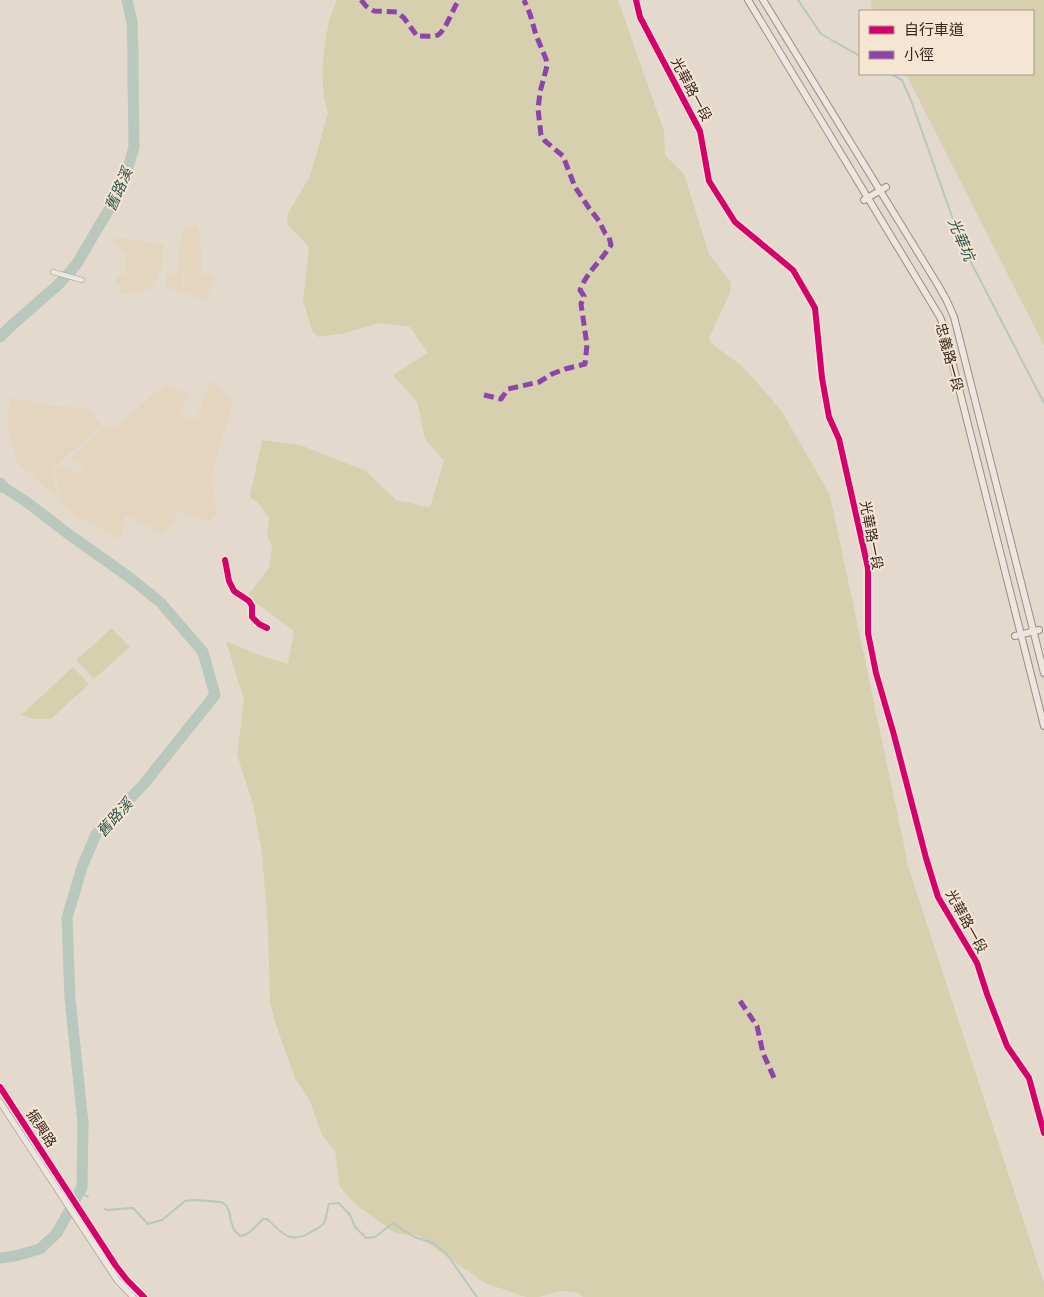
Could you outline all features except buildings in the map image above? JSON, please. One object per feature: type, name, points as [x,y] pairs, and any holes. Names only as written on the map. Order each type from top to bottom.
[{"type":"main road","name":"忠義路一段","points":[[748,0],[866,199],[933,305],[943,325],[1018,635],[1044,726]]},
{"type":"main road","name":"忠義路一段","points":[[762,0],[883,189],[948,301],[954,317],[1036,630],[1044,673]]},
{"type":"main road","points":[[866,199],[883,189]]},
{"type":"main road","points":[[1018,635],[1036,630]]},
{"type":"street","name":"光華路一段","points":[[636,0],[640,17],[700,131],[709,181],[734,222],[794,270],[815,308],[822,378],[829,416],[839,439],[868,568],[868,633],[876,673],[926,858],[938,897],[977,963],[1007,1046],[1029,1078],[1044,1133]]},
{"type":"street","points":[[53,272],[82,280]]},
{"type":"street","points":[[225,560],[229,581],[234,591],[249,601],[252,606],[252,617],[259,624],[268,628]]},
{"type":"street","name":"振興路","points":[[0,1086],[116,1266],[144,1297]]},
{"type":"street","name":"振興路","points":[[0,1102],[117,1280],[133,1297]]},
{"type":"shaded area","points":[[337,0],[618,0],[664,131],[665,155],[684,174],[709,254],[731,283],[730,293],[709,338],[712,344],[742,366],[781,410],[830,495],[909,869],[1044,1283],[1044,1297],[583,1297],[579,1293],[561,1291],[539,1297],[526,1297],[485,1283],[419,1236],[395,1233],[355,1204],[340,1187],[335,1151],[322,1135],[309,1099],[295,1078],[270,1003],[268,930],[262,853],[253,804],[237,755],[244,700],[226,641],[256,654],[288,664],[294,631],[247,596],[269,568],[272,546],[267,535],[269,518],[258,503],[250,497],[262,440],[300,445],[366,471],[396,500],[430,507],[444,461],[425,439],[417,402],[393,375],[428,353],[410,327],[380,323],[345,333],[318,337],[313,333],[303,301],[309,247],[287,224],[288,213],[310,176],[328,113],[324,97],[322,71],[329,20]]},
{"type":"shaded area","points":[[871,0],[1044,0],[1044,346],[907,75],[1034,75],[1034,10],[874,10]]},
{"type":"shaded area","points":[[198,226],[202,272],[183,270],[181,292],[165,288],[166,273],[178,274],[179,250],[184,227]]},
{"type":"shaded area","points":[[115,237],[164,245],[163,265],[152,288],[128,294],[119,294],[121,285],[115,283],[118,275],[126,271],[126,263],[124,252],[113,242]]},
{"type":"shaded area","points":[[185,271],[215,275],[211,290],[205,300],[184,293]]},
{"type":"shaded area","points":[[210,380],[233,402],[210,479],[218,513],[209,522],[180,511],[163,534],[125,515],[122,540],[74,515],[61,500],[54,471],[61,465],[79,473],[83,465],[69,459],[103,428],[116,427],[166,384],[188,394],[179,417],[197,418]]},
{"type":"shaded area","points":[[10,397],[52,406],[87,408],[100,424],[97,429],[52,469],[57,497],[17,463],[7,421]]},
{"type":"shaded area","points":[[112,628],[130,647],[94,679],[76,660]]},
{"type":"shaded area","points":[[73,667],[89,684],[51,719],[34,719],[21,715]]},
{"type":"waterway","name":"舊路溪","points":[[0,337],[58,285],[76,265],[114,201],[127,171],[134,147],[132,22],[127,0]]},
{"type":"waterway","name":"光華坑","points":[[798,0],[821,34],[859,55]]},
{"type":"waterway","name":"光華坑","points":[[893,75],[902,80],[912,103],[962,245],[1044,403]]},
{"type":"waterway","name":"舊路溪","points":[[0,483],[129,577],[160,602],[203,652],[215,695],[143,785],[96,834],[82,867],[67,918],[70,998],[83,1123],[82,1187],[57,1233],[40,1249],[0,1258]]},
{"type":"waterway","name":"舊路溪","points":[[0,492],[5,488]]},
{"type":"waterway","points":[[79,1191],[88,1197]]},
{"type":"waterway","points":[[105,1209],[133,1208],[148,1224],[162,1220],[185,1201],[221,1202],[226,1205],[234,1230],[240,1236],[251,1231],[263,1219],[267,1219],[282,1233],[287,1236],[297,1237],[304,1236],[321,1226],[325,1222],[329,1204],[339,1203],[350,1215],[355,1227],[366,1238],[375,1237],[393,1223],[414,1237],[433,1243],[446,1253],[477,1297]]},
{"type":"marked path","points":[[361,0],[374,11],[397,12],[404,18],[417,36],[438,35],[447,24],[459,0]]},
{"type":"marked path","points":[[484,395],[501,399],[508,389],[539,382],[552,374],[585,364],[587,345],[581,304],[584,296],[580,290],[586,278],[611,245],[609,237],[575,187],[563,156],[545,141],[541,135],[538,109],[540,92],[547,66],[524,0]]},
{"type":"marked path","points":[[740,1001],[757,1026],[763,1053],[775,1080]]},
{"type":"cycle path","points":[[636,0],[640,17],[700,131],[709,181],[735,222],[793,270],[815,308],[822,378],[829,417],[839,439],[868,568],[868,633],[876,673],[926,858],[938,897],[977,963],[1007,1046],[1029,1078],[1044,1133]]},
{"type":"cycle path","points":[[225,560],[229,581],[234,591],[249,601],[252,606],[252,617],[259,624],[267,628]]},
{"type":"cycle path","points":[[0,1087],[116,1266],[144,1297]]}]
